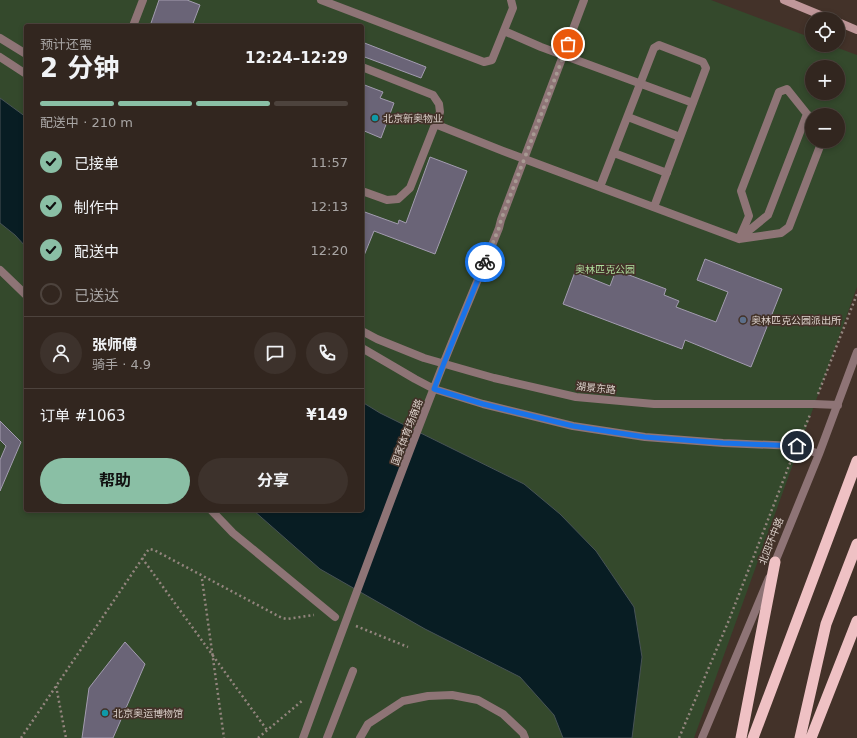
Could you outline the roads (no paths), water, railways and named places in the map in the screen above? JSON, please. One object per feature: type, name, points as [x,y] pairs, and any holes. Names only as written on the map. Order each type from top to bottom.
[{"type":"highway","points":[[753,738],[857,461]]},
{"type":"highway","points":[[800,738],[826,624],[857,544]]},
{"type":"highway","points":[[741,738],[775,562]]},
{"type":"highway","points":[[811,738],[857,621]]},
{"type":"main road","points":[[784,0],[813,12]]},
{"type":"main road","points":[[845,25],[857,30]]},
{"type":"street","points":[[134,24],[143,0]]},
{"type":"street","points":[[321,0],[484,62],[492,60],[514,8],[511,0]]},
{"type":"street","name":"国家体育场南路","points":[[303,738],[345,621],[444,363],[499,228],[584,0]]},
{"type":"street","points":[[504,31],[541,47],[693,103]]},
{"type":"street","points":[[0,38],[24,53]]},
{"type":"street","points":[[600,187],[654,48],[659,45],[703,62],[706,68],[654,207]]},
{"type":"street","points":[[0,57],[24,73]]},
{"type":"street","points":[[364,68],[433,95],[440,104],[440,112],[436,124],[410,188],[398,199],[387,200],[364,192]]},
{"type":"street","points":[[739,239],[749,216],[741,191],[779,92],[787,89],[805,112]]},
{"type":"street","points":[[628,117],[680,137]]},
{"type":"street","points":[[739,239],[768,215],[805,119]]},
{"type":"street","points":[[436,124],[524,159],[739,239],[781,232],[789,227],[819,148]]},
{"type":"street","points":[[614,153],[667,173]]},
{"type":"street","points":[[0,270],[24,293]]},
{"type":"street","name":"湖景东路","points":[[364,332],[376,339],[424,358],[494,378],[576,397],[654,404],[838,405]]},
{"type":"street","points":[[364,349],[434,389],[483,404],[573,426],[645,437],[723,443],[797,446],[819,454]]},
{"type":"street","name":"北四环中路","points":[[702,738],[819,454],[857,352]]},
{"type":"street","points":[[213,512],[233,533],[334,617]]},
{"type":"street","points":[[327,738],[352,671]]},
{"type":"street","points":[[360,738],[368,724],[403,701],[428,696],[452,695],[478,700],[503,714],[523,734],[525,738]]},
{"type":"water","points":[[0,98],[24,116],[24,245],[15,235],[0,223]]},
{"type":"water","points":[[364,403],[380,413],[524,484],[560,514],[596,551],[634,607],[642,657],[632,738],[563,738],[554,715],[520,677],[425,629],[320,569],[255,512],[364,512]]},
{"type":"place","name":"北京新奥物业","points":[[375,118]]},
{"type":"place","name":"奥林匹克公园派出所","points":[[743,320]]},
{"type":"place","name":"北京奥运博物馆","points":[[105,713]]},
{"type":"park label","name":"奥林匹克公园","points":[[605,269]]}]
